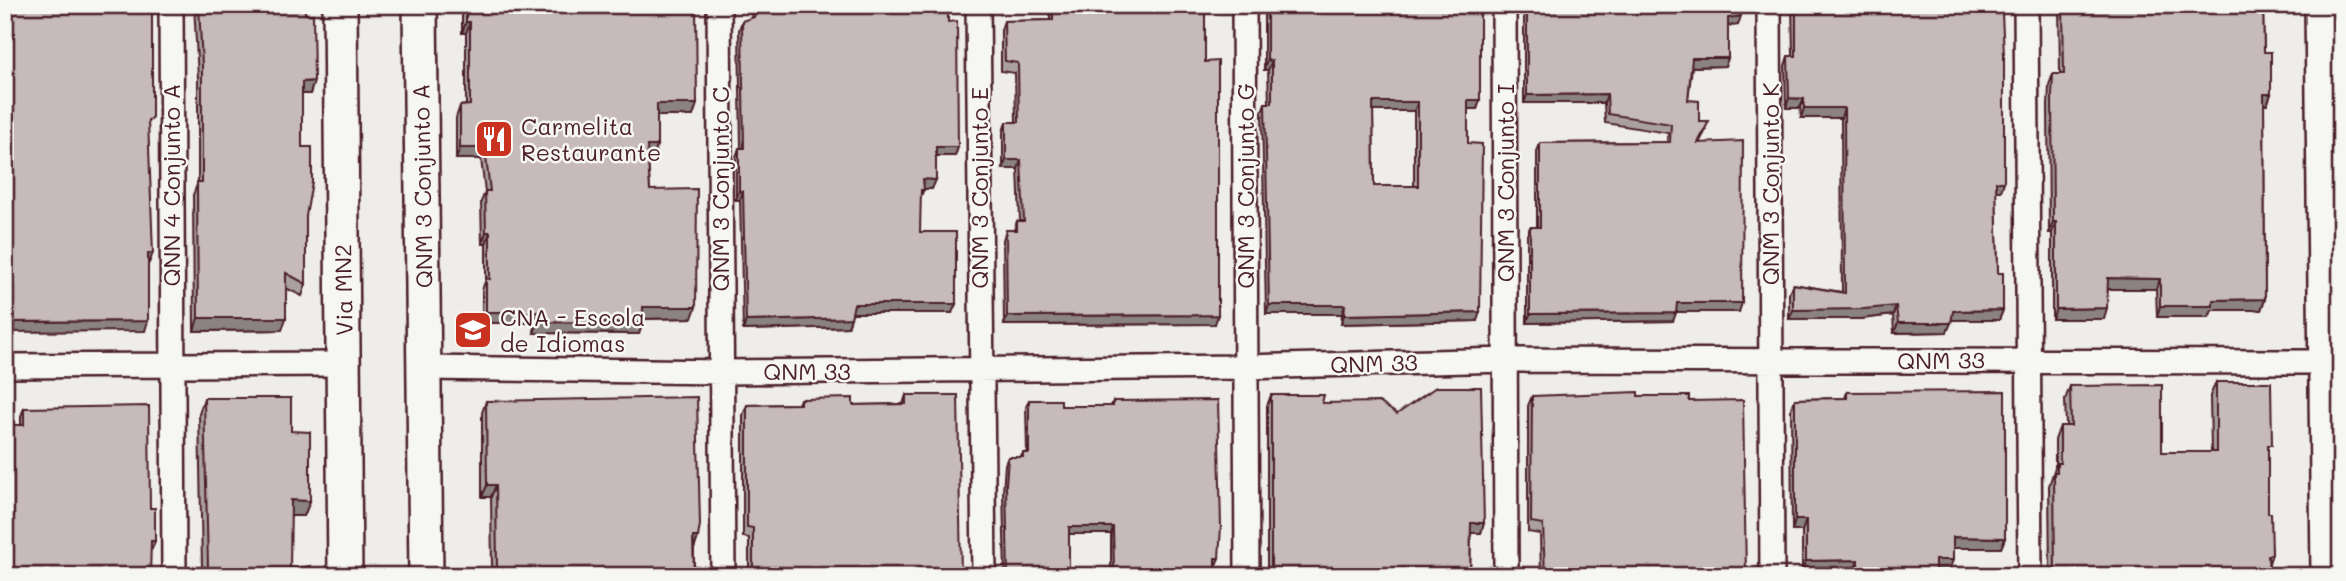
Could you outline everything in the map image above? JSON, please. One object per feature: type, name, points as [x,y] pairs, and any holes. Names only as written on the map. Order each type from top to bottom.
[{"type":"main road","name":"Via MN2","points":[[340,5],[345,576]]},
{"type":"main road","name":"QNM 3 Conjunto A","points":[[419,5],[426,576]]},
{"type":"main road","points":[[2322,5],[2328,576]]},
{"type":"street","name":"QNN 4 Conjunto A","points":[[171,5],[174,576]]},
{"type":"street","name":"QNM 3 Conjunto C","points":[[719,5],[723,576]]},
{"type":"street","name":"QNM 3 Conjunto E","points":[[978,5],[984,576]]},
{"type":"street","name":"QNM 3 Conjunto G","points":[[1244,5],[1247,576]]},
{"type":"street","name":"QNM 3 Conjunto I","points":[[1504,5],[1506,576]]},
{"type":"street","name":"QNM 3 Conjunto K","points":[[1769,5],[1772,576]]},
{"type":"street","points":[[2026,5],[2030,576]]},
{"type":"street","name":"QNM 33","points":[[424,368],[722,372],[1245,367],[1506,360],[1771,362],[2028,359],[2325,362]]},
{"type":"street","points":[[5,366],[344,365]]},
{"type":"building","points":[[5,5],[152,5],[152,119],[148,120],[153,253],[148,253],[148,321],[5,322]]},
{"type":"building","points":[[199,5],[305,5],[305,14],[313,14],[314,81],[302,82],[302,147],[312,147],[312,182],[306,216],[306,284],[286,273],[286,318],[198,318],[197,182],[202,182]]},
{"type":"building","points":[[466,5],[696,5],[697,104],[657,104],[657,146],[647,146],[650,190],[697,189],[696,307],[643,307],[643,323],[538,322],[539,312],[486,312],[486,278],[490,279],[490,232],[486,232],[485,191],[490,191],[485,148],[460,148],[460,106],[470,105],[470,22],[466,22]]},
{"type":"building","points":[[754,5],[948,5],[948,22],[957,21],[958,147],[936,147],[936,180],[923,179],[920,232],[956,232],[956,304],[854,304],[851,318],[746,321],[743,191],[739,191],[739,148],[744,148],[742,21],[754,17]]},
{"type":"building","points":[[1053,5],[1205,5],[1205,62],[1218,61],[1218,315],[1007,316],[1006,230],[1017,230],[1017,221],[1024,221],[1021,160],[1006,160],[1006,122],[1019,122],[1018,63],[1005,61],[1004,21],[1053,20]]},
{"type":"building","points":[[1267,5],[1480,5],[1480,100],[1468,100],[1468,143],[1482,144],[1480,312],[1344,315],[1345,305],[1269,305],[1265,103],[1272,103],[1272,61],[1267,60]],"holes":[[[1373,102],[1418,102],[1418,186],[1374,186]]]},
{"type":"building","points":[[1527,5],[1741,5],[1741,16],[1728,18],[1728,58],[1692,58],[1688,100],[1699,101],[1699,121],[1709,121],[1698,143],[1743,141],[1742,303],[1677,303],[1676,313],[1530,314],[1530,227],[1540,227],[1540,143],[1670,142],[1671,124],[1608,114],[1607,94],[1527,95]]},
{"type":"building","points":[[1796,5],[1990,5],[1990,13],[2002,13],[2004,182],[1996,182],[1998,273],[2003,273],[2003,310],[1953,311],[1951,323],[1898,323],[1896,306],[1793,310],[1793,284],[1845,293],[1844,108],[1804,108],[1804,99],[1789,98],[1788,56],[1796,56]]},
{"type":"building","points":[[2063,5],[2263,5],[2264,52],[2271,52],[2271,94],[2264,94],[2265,299],[2213,300],[2213,306],[2160,306],[2160,279],[2108,278],[2107,308],[2056,309],[2052,96],[2053,74],[2064,74]]},
{"type":"building","points":[[2216,382],[2271,382],[2272,445],[2268,445],[2268,513],[2271,513],[2272,554],[2268,555],[2269,576],[2055,576],[2054,472],[2057,472],[2057,463],[2060,463],[2060,426],[2071,426],[2070,386],[2162,385],[2162,452],[2216,452]]},
{"type":"building","points":[[1436,387],[1481,387],[1484,523],[1471,523],[1470,576],[1271,576],[1271,395],[1324,395],[1322,403],[1379,402],[1397,414]]},
{"type":"building","points":[[2005,391],[2005,538],[1953,537],[1953,560],[1935,560],[1935,576],[1858,576],[1858,560],[1806,561],[1806,520],[1795,520],[1795,399],[1847,398],[1847,392]]},
{"type":"building","points":[[1638,392],[1638,396],[1689,396],[1689,401],[1743,400],[1746,576],[1545,576],[1543,524],[1531,522],[1532,396]]},
{"type":"building","points":[[906,395],[958,395],[961,576],[753,576],[753,528],[747,527],[747,405],[800,404],[800,399],[853,398],[853,405],[906,404]]},
{"type":"building","points":[[697,397],[700,525],[698,537],[693,537],[694,576],[484,576],[484,570],[497,569],[496,485],[487,485],[486,401]]},
{"type":"building","points":[[204,398],[291,398],[291,431],[310,432],[310,501],[291,500],[290,569],[311,566],[311,576],[197,576],[197,568],[208,567]]},
{"type":"building","points":[[1029,400],[1061,400],[1061,406],[1113,406],[1113,401],[1218,400],[1221,526],[1219,558],[1215,558],[1215,576],[1008,576],[1008,457],[1023,457],[1023,453],[1029,453]],"holes":[[[1069,527],[1113,527],[1114,569],[1069,569]]]},
{"type":"building","points":[[149,406],[150,508],[155,508],[155,541],[151,541],[150,576],[5,576],[5,425],[24,425],[24,408]]},
{"type":"place","name":"Carmelita Restaurante","points":[[494,139]]},
{"type":"place","name":"CNA - Escola de Idiomas","points":[[473,330]]}]
